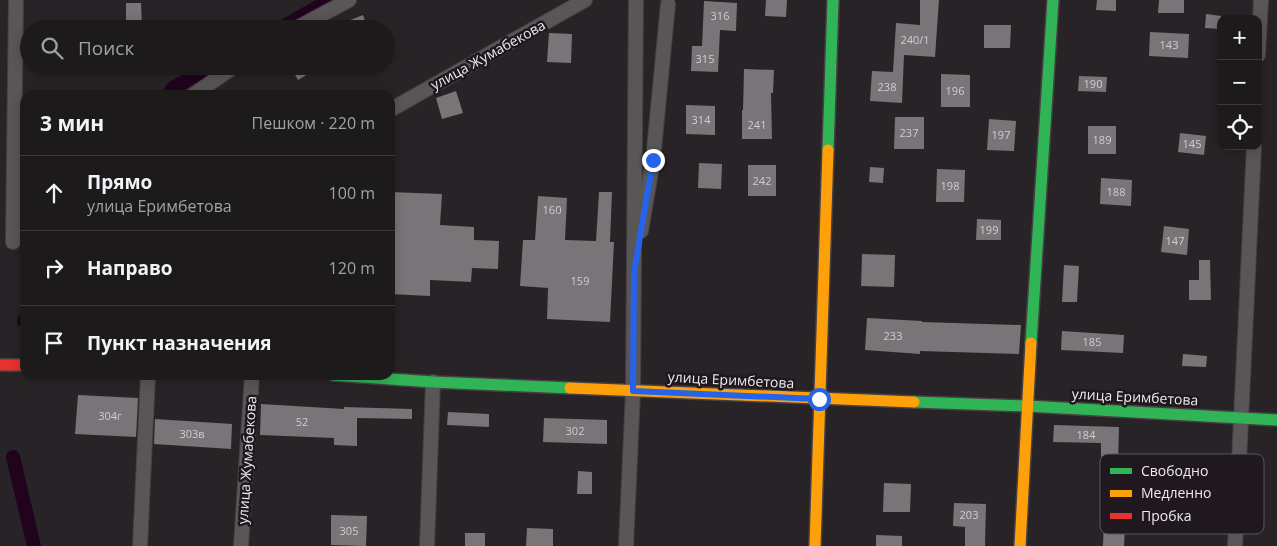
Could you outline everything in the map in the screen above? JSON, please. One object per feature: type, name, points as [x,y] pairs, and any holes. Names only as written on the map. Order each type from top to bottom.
[{"type":"street","points":[[13,242],[16,0]]},
{"type":"street","points":[[312,20],[349,0]]},
{"type":"street","name":"улица Жумабекова","points":[[395,107],[585,0]]},
{"type":"street","points":[[626,546],[633,391],[636,0]]},
{"type":"street","points":[[815,546],[833,0]]},
{"type":"street","points":[[1020,546],[1026,406],[1054,0]]},
{"type":"street","points":[[1260,15],[1261,0]]},
{"type":"street","points":[[634,272],[653,160],[668,4]]},
{"type":"street","points":[[200,90],[222,75]]},
{"type":"street","points":[[1239,454],[1254,150]]},
{"type":"street","points":[[0,364],[20,365]]},
{"type":"street","name":"улица Еримбетова","points":[[395,379],[819,399],[1026,406],[1277,420]]},
{"type":"street","points":[[140,546],[148,380]]},
{"type":"street","name":"улица Жумабекова","points":[[241,546],[252,380]]},
{"type":"street","points":[[427,546],[433,382]]},
{"type":"building","points":[[766,0],[787,0],[786,17],[765,16]]},
{"type":"building","points":[[920,0],[939,0],[935,57],[904,55],[902,103],[870,101],[872,71],[893,72],[896,23],[920,25]]},
{"type":"building","points":[[1097,0],[1116,0],[1116,11],[1096,10]]},
{"type":"building","points":[[1159,0],[1184,0],[1184,13],[1158,13]]},
{"type":"building","points":[[704,1],[737,3],[736,31],[720,30],[718,72],[691,71],[692,46],[702,46]]},
{"type":"building","points":[[126,3],[141,3],[142,20],[126,20]]},
{"type":"building","points":[[1206,14],[1217,15],[1217,29],[1205,28]]},
{"type":"building","points":[[363,15],[365,20],[350,20]]},
{"type":"building","points":[[984,25],[1011,25],[1010,48],[984,48]]},
{"type":"building","points":[[1150,32],[1189,34],[1188,58],[1149,56]]},
{"type":"building","points":[[549,33],[572,34],[571,63],[547,62]]},
{"type":"building","points":[[744,69],[774,70],[773,93],[771,93],[772,139],[742,139]]},
{"type":"building","points":[[941,74],[970,75],[970,107],[941,107]]},
{"type":"building","points":[[295,75],[307,75],[298,80]]},
{"type":"building","points":[[1079,76],[1107,77],[1106,92],[1078,91]]},
{"type":"building","points":[[456,91],[463,113],[442,119],[436,98]]},
{"type":"building","points":[[686,105],[715,106],[715,135],[686,134]]},
{"type":"building","points":[[895,117],[924,117],[924,149],[894,149]]},
{"type":"building","points":[[989,119],[1016,121],[1014,151],[987,150]]},
{"type":"building","points":[[1088,126],[1116,126],[1116,154],[1088,154]]},
{"type":"building","points":[[1180,133],[1206,136],[1204,155],[1178,152]]},
{"type":"building","points":[[699,163],[722,164],[721,189],[698,188]]},
{"type":"building","points":[[748,165],[776,165],[776,196],[748,196]]},
{"type":"building","points":[[870,167],[884,168],[883,183],[869,182]]},
{"type":"building","points":[[937,169],[965,170],[964,202],[936,202]]},
{"type":"building","points":[[1101,178],[1132,180],[1131,206],[1100,204]]},
{"type":"building","points":[[395,192],[442,194],[440,225],[474,227],[474,240],[499,241],[498,269],[472,268],[471,282],[430,280],[430,296],[395,294]]},
{"type":"building","points":[[599,192],[612,192],[610,242],[614,242],[610,322],[547,319],[548,288],[520,286],[523,240],[535,240],[538,196],[567,198],[565,240],[596,241]]},
{"type":"building","points":[[977,219],[1001,220],[1001,240],[976,240]]},
{"type":"building","points":[[1164,226],[1189,229],[1187,255],[1161,252]]},
{"type":"building","points":[[862,254],[895,255],[894,287],[861,286]]},
{"type":"building","points":[[1199,260],[1210,260],[1211,300],[1189,300],[1189,280],[1199,280]]},
{"type":"building","points":[[1064,265],[1079,266],[1077,302],[1062,302]]},
{"type":"building","points":[[867,318],[1021,325],[1019,354],[920,351],[920,354],[865,350]]},
{"type":"building","points":[[1062,331],[1124,335],[1123,353],[1061,350]]},
{"type":"building","points":[[1183,354],[1207,356],[1206,367],[1182,366]]},
{"type":"building","points":[[78,395],[138,398],[136,437],[75,434]]},
{"type":"building","points":[[261,404],[344,409],[344,407],[412,409],[412,419],[357,418],[357,446],[334,445],[334,438],[260,435]]},
{"type":"building","points":[[448,412],[489,414],[489,427],[447,425]]},
{"type":"building","points":[[544,418],[607,420],[607,444],[543,442]]},
{"type":"building","points":[[155,419],[232,424],[231,449],[154,444]]},
{"type":"building","points":[[1054,425],[1119,427],[1118,454],[1101,454],[1101,443],[1053,442]]},
{"type":"building","points":[[578,471],[592,472],[592,494],[577,494]]},
{"type":"building","points":[[884,483],[911,484],[910,512],[883,512]]},
{"type":"building","points":[[954,503],[986,504],[985,546],[965,546],[965,527],[953,526]]},
{"type":"building","points":[[331,515],[367,516],[366,546],[331,545]]},
{"type":"building","points":[[527,528],[553,529],[553,546],[526,546]]},
{"type":"building","points":[[465,533],[485,533],[485,546],[465,546]]},
{"type":"building","points":[[1103,534],[1125,534],[1124,546],[1103,546]]},
{"type":"building","points":[[876,535],[902,536],[902,546],[876,546]]},
{"type":"waterway","points":[[295,20],[330,0]]},
{"type":"waterway","points":[[172,90],[196,75]]},
{"type":"waterway","points":[[13,457],[34,546]]},
{"type":"traffic: fast","points":[[828,150],[833,0]]},
{"type":"traffic: fast","points":[[1031,343],[1053,0]]},
{"type":"traffic: fast","points":[[395,379],[570,388]]},
{"type":"traffic: fast","points":[[914,402],[1027,406],[1277,420]]},
{"type":"traffic: slow","points":[[815,546],[828,150]]},
{"type":"traffic: slow","points":[[1020,546],[1031,343]]},
{"type":"traffic: slow","points":[[570,388],[914,402]]},
{"type":"traffic: jam","points":[[0,365],[20,365]]},
{"type":"route","points":[[653,160],[634,272],[633,391],[819,399]]}]
